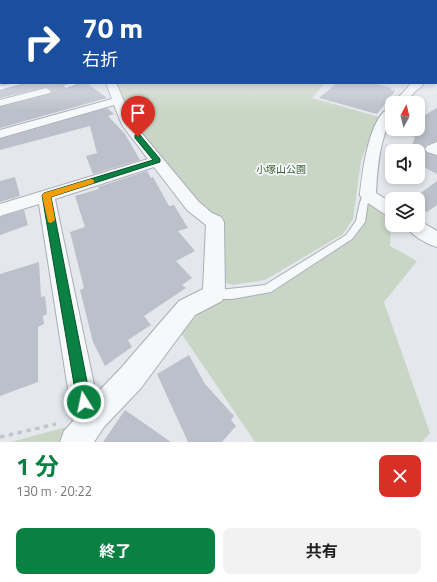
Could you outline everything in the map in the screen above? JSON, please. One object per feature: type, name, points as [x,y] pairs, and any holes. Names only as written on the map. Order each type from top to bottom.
[{"type":"street","points":[[406,96],[416,85]]},
{"type":"street","points":[[0,103],[46,91]]},
{"type":"street","points":[[0,134],[114,92],[128,124],[193,206],[206,217],[215,222],[214,294],[187,308],[131,378],[83,428]]},
{"type":"street","points":[[385,118],[374,149],[368,195],[385,206]]},
{"type":"street","points":[[437,146],[432,149],[437,151]]},
{"type":"street","points":[[0,210],[157,161]]},
{"type":"street","points":[[46,195],[83,428]]},
{"type":"street","points":[[425,232],[437,240]]},
{"type":"lane","points":[[0,88],[18,84]]},
{"type":"lane","points":[[66,86],[73,84]]},
{"type":"lane","points":[[214,294],[232,294],[267,288],[349,237],[360,222],[364,202],[368,195]]},
{"type":"path","points":[[0,437],[83,428]]},
{"type":"green space","name":"小塚山公園","points":[[117,84],[324,84],[312,98],[379,117],[361,160],[353,219],[343,234],[265,280],[232,285],[221,281],[224,220],[201,203],[135,124]]},
{"type":"green space","points":[[369,203],[385,211],[385,232],[391,232],[390,246],[417,261],[384,302],[430,433],[422,442],[255,442],[181,333],[198,314],[219,299],[271,293],[352,240],[363,226]]},
{"type":"green space","points":[[70,426],[60,442],[11,442]]},
{"type":"building","points":[[23,84],[65,84],[62,86],[66,89],[78,84],[88,84],[107,98],[0,128],[0,107],[50,94],[52,90],[46,87],[0,98],[0,91]]},
{"type":"building","points":[[336,84],[376,84],[392,88],[390,90],[395,91],[391,96],[385,96],[385,104],[377,114],[319,98]]},
{"type":"building","points":[[107,108],[114,114],[108,116],[125,134],[140,160],[93,174],[86,156],[97,153],[90,126],[0,150],[0,139]]},
{"type":"building","points":[[437,108],[437,141],[425,146],[425,144],[412,144],[415,137],[413,136],[425,136],[425,115]]},
{"type":"building","points":[[425,150],[427,153],[437,156],[437,174],[425,168]]},
{"type":"building","points":[[147,171],[151,178],[153,177],[169,206],[174,205],[188,228],[178,231],[195,251],[176,261],[192,278],[182,285],[186,288],[144,316],[151,325],[128,340],[132,347],[105,366],[93,342],[80,290],[84,288],[70,232],[85,227],[75,196],[99,189],[98,187]]},
{"type":"building","points":[[15,177],[20,196],[0,202],[0,181]]},
{"type":"building","points":[[437,181],[437,205],[427,212],[425,211],[425,192],[422,192]]},
{"type":"building","points":[[24,210],[28,225],[0,235],[0,217]]},
{"type":"building","points":[[39,262],[41,297],[45,296],[47,314],[43,316],[44,324],[38,327],[38,382],[0,396],[0,274]]},
{"type":"building","points":[[189,355],[205,384],[234,416],[231,420],[236,426],[222,442],[188,442],[157,374]]},
{"type":"building","points":[[125,410],[171,442],[103,442]]},
{"type":"slow traffic","points":[[51,220],[46,195],[91,181]]},
{"type":"route","points":[[84,402],[46,195],[157,161],[138,137]]}]
